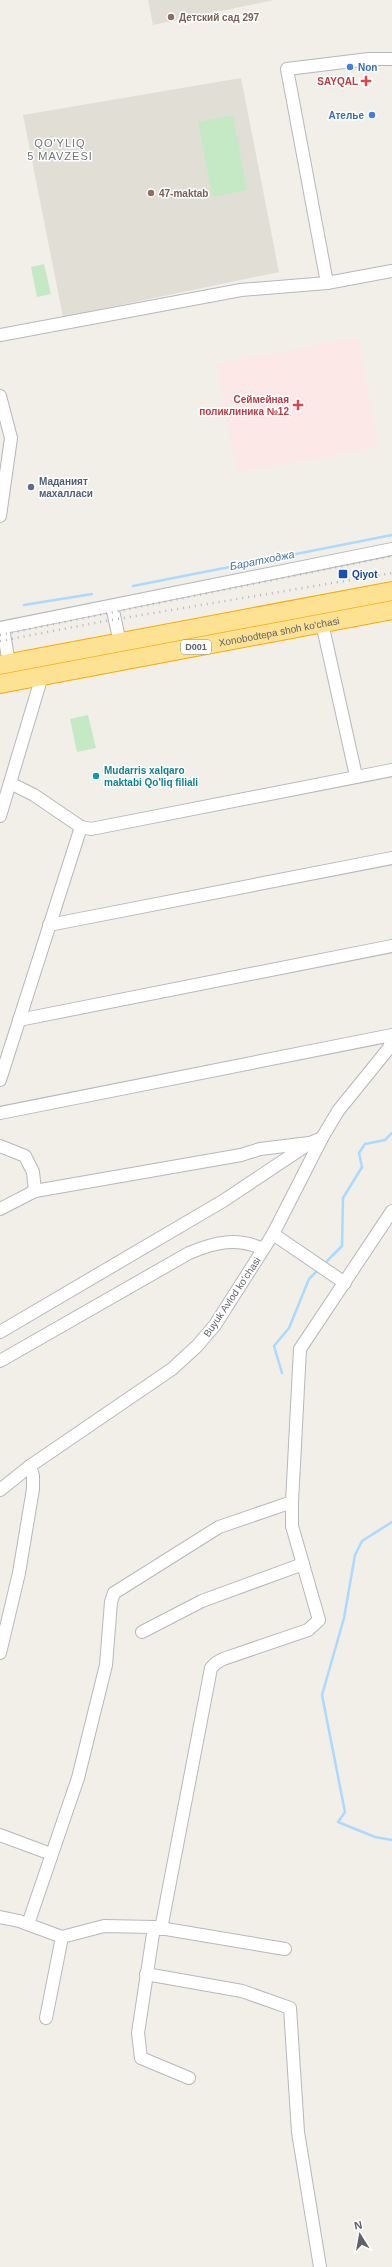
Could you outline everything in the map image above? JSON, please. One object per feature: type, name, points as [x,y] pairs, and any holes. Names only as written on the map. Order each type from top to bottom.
[{"type":"highway","name":"Xonobodtepa shoh ko'chasi","points":[[5,664],[392,591]]},
{"type":"highway","name":"Xonobodtepa shoh ko'chasi","points":[[0,684],[392,610]]},
{"type":"highway","points":[[202,628],[205,645]]},
{"type":"street","points":[[327,283],[287,69],[368,59],[392,59]]},
{"type":"street","points":[[0,335],[241,290],[327,283],[392,271]]},
{"type":"street","points":[[0,396],[11,438],[0,516]]},
{"type":"street","points":[[5,664],[1,628],[392,549]]},
{"type":"street","points":[[112,606],[120,643]]},
{"type":"street","points":[[322,623],[356,776]]},
{"type":"street","points":[[0,816],[42,676]]},
{"type":"street","points":[[10,783],[34,795],[81,827],[91,829],[392,770]]},
{"type":"street","points":[[0,1080],[81,827]]},
{"type":"street","points":[[49,925],[392,858]]},
{"type":"street","points":[[19,1020],[392,946]]},
{"type":"street","points":[[0,1113],[392,1035]]},
{"type":"street","name":"Buyuk Avlod koʻchasi","points":[[0,1490],[30,1466],[120,1406],[185,1358],[215,1324],[273,1234],[322,1138],[338,1111],[388,1048],[392,1038]]},
{"type":"street","points":[[0,1332],[223,1201],[310,1143],[322,1138]]},
{"type":"street","points":[[0,1209],[35,1191],[241,1155],[260,1149],[310,1143]]},
{"type":"street","points":[[0,1146],[25,1156],[31,1166],[35,1191]]},
{"type":"street","points":[[189,2078],[141,2058],[138,2033],[146,1974],[158,1928],[164,1916],[168,1899],[211,1668],[223,1659],[308,1630],[314,1626],[318,1620],[318,1614],[292,1526],[300,1349],[392,1211]]},
{"type":"street","points":[[273,1234],[345,1283]]},
{"type":"street","points":[[0,1362],[182,1257],[204,1247],[232,1241],[252,1244],[264,1249]]},
{"type":"street","points":[[0,1653],[23,1550],[33,1489],[33,1476],[30,1466]]},
{"type":"street","points":[[28,1924],[78,1778],[104,1672],[111,1602],[114,1593],[218,1527],[292,1502]]},
{"type":"street","points":[[142,1632],[202,1601],[303,1564]]},
{"type":"street","points":[[0,1835],[51,1854]]},
{"type":"street","points":[[0,1917],[28,1924],[62,1937],[104,1926],[158,1928],[285,1948]]},
{"type":"street","points":[[46,2018],[62,1937]]},
{"type":"street","points":[[146,1974],[242,1991],[290,2008],[298,2132],[320,2267]]},
{"type":"shaded area","name":"Детский сад 297","points":[[148,0],[274,0],[153,25]]},
{"type":"shaded area","name":"47-maktab","points":[[241,78],[279,272],[63,317],[23,115]]},
{"type":"shaded area","name":"Сеймейная поликлиника №12","points":[[358,338],[378,447],[237,472],[217,364]]},
{"type":"green space","points":[[233,115],[247,190],[212,197],[198,122]]},
{"type":"green space","points":[[44,264],[51,294],[37,297],[31,267]]},
{"type":"green space","points":[[88,715],[96,748],[77,752],[70,719]]},
{"type":"waterway","name":"Баратходжа","points":[[133,586],[392,535]]},
{"type":"waterway","name":"Баратходжа","points":[[24,605],[92,594]]},
{"type":"waterway","name":"Баратходжа","points":[[324,1264],[342,1246],[343,1198],[362,1167],[359,1153],[365,1144],[385,1140],[392,1133]]},
{"type":"waterway","name":"Баратходжа","points":[[282,1373],[274,1346],[289,1328],[309,1279],[319,1269]]},
{"type":"waterway","points":[[392,1522],[362,1541],[355,1555],[344,1618],[322,1695],[345,1812],[338,1822],[375,1837],[392,1840]]},
{"type":"railway","points":[[0,635],[392,556]]},
{"type":"railway","points":[[0,641],[100,622],[392,573]]},
{"type":"place","name":"Детский сад 297","points":[[171,17]]},
{"type":"place","name":"Non","points":[[350,67]]},
{"type":"place","name":"SAYQAL","points":[[366,81]]},
{"type":"place","name":"Ателье","points":[[372,115]]},
{"type":"place","name":"47-maktab","points":[[151,193]]},
{"type":"place","name":"Сеймейная поликлиника №12","points":[[298,405]]},
{"type":"place","name":"Маданият махалласи","points":[[31,487]]},
{"type":"place","name":"Qiyot","points":[[343,574]]},
{"type":"place","name":"Mudarris xalqaro maktabi Qo'liq filiali","points":[[96,776]]},
{"type":"district","name":"QO'YLIQ 5 MAVZESI","points":[[60,149]]}]
